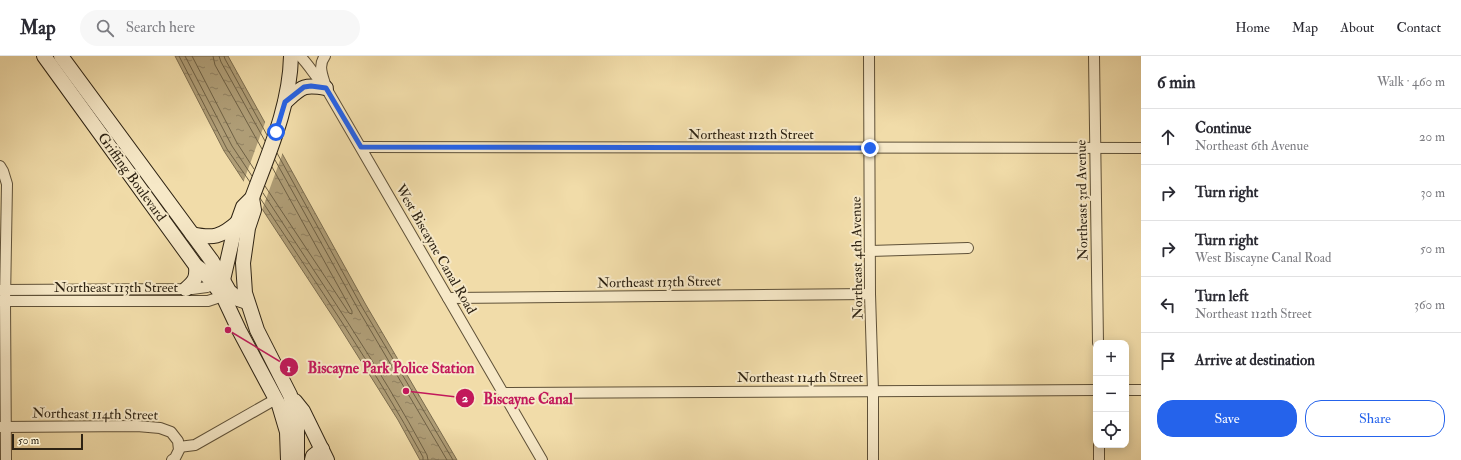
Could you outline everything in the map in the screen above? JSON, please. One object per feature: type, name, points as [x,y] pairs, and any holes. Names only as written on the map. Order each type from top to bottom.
[{"type":"main road","name":"Griffing Boulevard","points":[[44,56],[196,266],[222,288],[238,299],[247,302]]},
{"type":"main road","name":"Griffing Boulevard","points":[[61,56],[212,261],[239,330],[276,399],[287,432],[288,460]]},
{"type":"main road","points":[[222,288],[238,221],[243,207],[252,198],[276,132],[285,102],[290,76],[291,56]]},
{"type":"main road","points":[[285,102],[304,87],[311,86],[326,88]]},
{"type":"main road","points":[[98,129],[109,121]]},
{"type":"main road","points":[[252,198],[254,210],[248,228],[243,266],[247,302],[257,330],[291,397],[297,422],[297,460]]},
{"type":"main road","points":[[192,234],[208,237],[217,236],[225,233],[238,221]]},
{"type":"main road","points":[[186,288],[195,281],[197,277],[196,266]]},
{"type":"main road","points":[[222,288],[243,266]]},
{"type":"main road","points":[[291,397],[303,411],[325,455],[313,456],[312,460]]},
{"type":"street","name":"West Biscayne Canal Road","points":[[300,56],[309,65],[319,81],[326,88],[542,460]]},
{"type":"street","points":[[325,56],[321,63],[321,67],[326,88]]},
{"type":"street","name":"Northeast 4th Avenue","points":[[869,56],[870,294],[873,391],[873,460]]},
{"type":"street","name":"Northeast 3rd Avenue","points":[[1094,56],[1098,340]]},
{"type":"street","name":"Northeast 112th Street","points":[[361,147],[1141,148]]},
{"type":"street","points":[[0,166],[3,171],[6,184],[3,290],[3,427],[6,460]]},
{"type":"street","points":[[870,251],[968,248]]},
{"type":"street","name":"Northeast 113th Street","points":[[3,290],[222,288]]},
{"type":"street","name":"Northeast 113th Street","points":[[3,302],[208,301],[222,288]]},
{"type":"street","name":"Northeast 113th Street","points":[[448,298],[870,294]]},
{"type":"street","name":"Northeast 114th Street","points":[[504,393],[1093,390]]},
{"type":"street","points":[[1129,390],[1141,390]]},
{"type":"street","points":[[172,460],[178,454],[180,447],[195,445],[276,399]]},
{"type":"street","name":"Northeast 114th Street","points":[[3,427],[136,426],[160,428],[171,432],[178,441],[180,447]]},
{"type":"street","points":[[1099,448],[1099,460]]},
{"type":"water","points":[[175,56],[228,56],[366,305],[457,460],[420,460],[398,420],[337,323],[224,151]]},
{"type":"pier","points":[[266,120],[283,152],[262,210],[243,183]]},
{"type":"place","name":"Biscayne Park Police Station","points":[[228,330]]},
{"type":"place","name":"Biscayne Canal","points":[[406,391]]},
{"type":"route","points":[[276,132],[283,114],[285,102],[299,89],[316,86],[326,88],[361,147],[870,148]]}]
